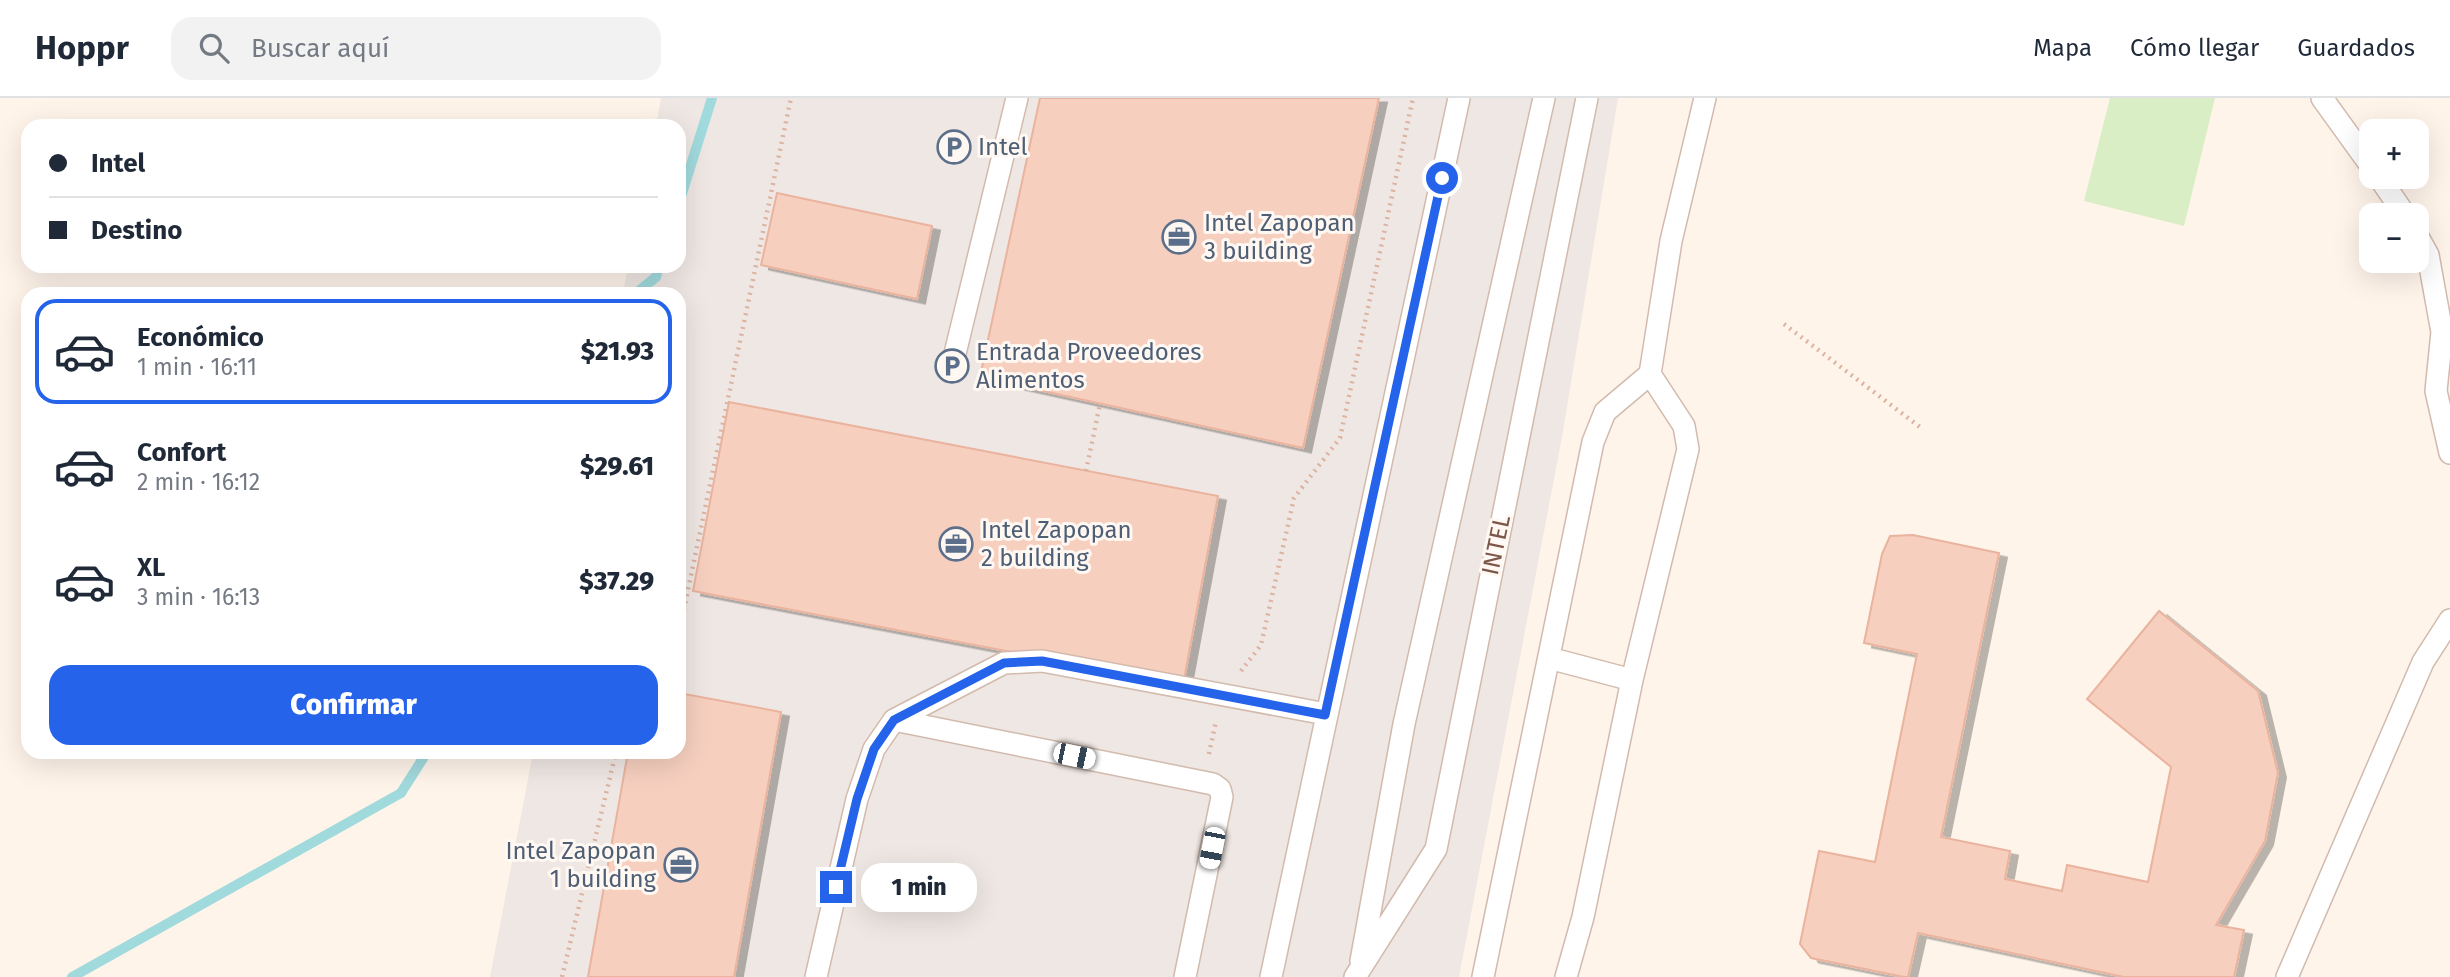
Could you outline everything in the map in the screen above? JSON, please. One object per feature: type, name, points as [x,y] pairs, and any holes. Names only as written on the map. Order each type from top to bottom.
[{"type":"lane","points":[[952,366],[1017,98]]},
{"type":"lane","points":[[1271,977],[1459,98]]},
{"type":"lane","name":"INTEL","points":[[1357,975],[1404,724],[1544,98]]},
{"type":"lane","name":"INTEL","points":[[1357,975],[1436,849],[1587,98]]},
{"type":"lane","points":[[1483,977],[1593,442],[1605,412],[1650,374],[1671,241],[1705,98]]},
{"type":"lane","points":[[2322,98],[2359,149]]},
{"type":"lane","points":[[2429,260],[2442,332],[2436,391],[2450,453]]},
{"type":"lane","points":[[1566,977],[1583,917],[1632,680],[1688,449],[1684,426],[1650,374]]},
{"type":"lane","points":[[2287,977],[2423,662],[2450,620]]},
{"type":"lane","points":[[1549,658],[1632,680]]},
{"type":"lane","points":[[816,977],[857,799],[874,749],[894,720],[1004,663],[1042,661],[1325,715]]},
{"type":"lane","points":[[894,720],[1203,782],[1220,789],[1222,797],[1185,977]]},
{"type":"path","points":[[686,599],[791,98]]},
{"type":"path","points":[[1203,782],[1221,697],[1261,645],[1294,498],[1340,438],[1413,98]]},
{"type":"path","points":[[1784,324],[1920,427]]},
{"type":"path","points":[[1086,471],[1100,404]]},
{"type":"path","points":[[562,977],[614,759]]},
{"type":"shaded area","points":[[661,98],[1618,98],[1562,437],[1459,977],[490,977],[532,759],[686,759],[686,287],[624,287],[627,273],[686,273],[686,119],[657,119]]},
{"type":"green space","points":[[2110,98],[2215,98],[2184,226],[2084,201]]},
{"type":"building","name":"Intel Zapopan 3 building","points":[[1040,98],[1379,98],[1303,448],[980,377]]},
{"type":"building","points":[[777,193],[932,226],[917,299],[761,265]]},
{"type":"building","name":"Intel Zapopan 2 building","points":[[729,402],[1218,496],[1183,685],[693,591]]},
{"type":"building","points":[[1913,535],[1999,553],[1941,837],[2010,851],[2005,879],[2062,891],[2067,865],[2148,882],[2171,767],[2087,699],[2159,611],[2258,691],[2278,773],[2265,841],[2216,925],[2244,930],[2234,977],[2124,977],[1918,933],[1908,977],[1904,977],[1811,958],[1800,944],[1819,851],[1875,862],[1917,654],[1864,643],[1882,554],[1890,536]]},
{"type":"building","name":"Intel Zapopan 1 building","points":[[686,694],[781,712],[734,977],[588,977],[627,759],[686,759]]},
{"type":"waterway","points":[[686,181],[712,98]]},
{"type":"waterway","points":[[644,287],[657,273]]},
{"type":"waterway","points":[[72,977],[401,793],[423,759]]},
{"type":"place","name":"Intel","points":[[954,147]]},
{"type":"place","name":"Intel Zapopan 3 building","points":[[1179,237]]},
{"type":"place","name":"Entrada Proveedores Alimentos","points":[[952,366]]},
{"type":"place","name":"Intel Zapopan 2 building","points":[[956,544]]},
{"type":"place","name":"Intel Zapopan 1 building","points":[[681,865]]},
{"type":"route","points":[[836,887],[857,799],[874,749],[894,720],[1004,663],[1042,661],[1325,715],[1442,178]]}]
